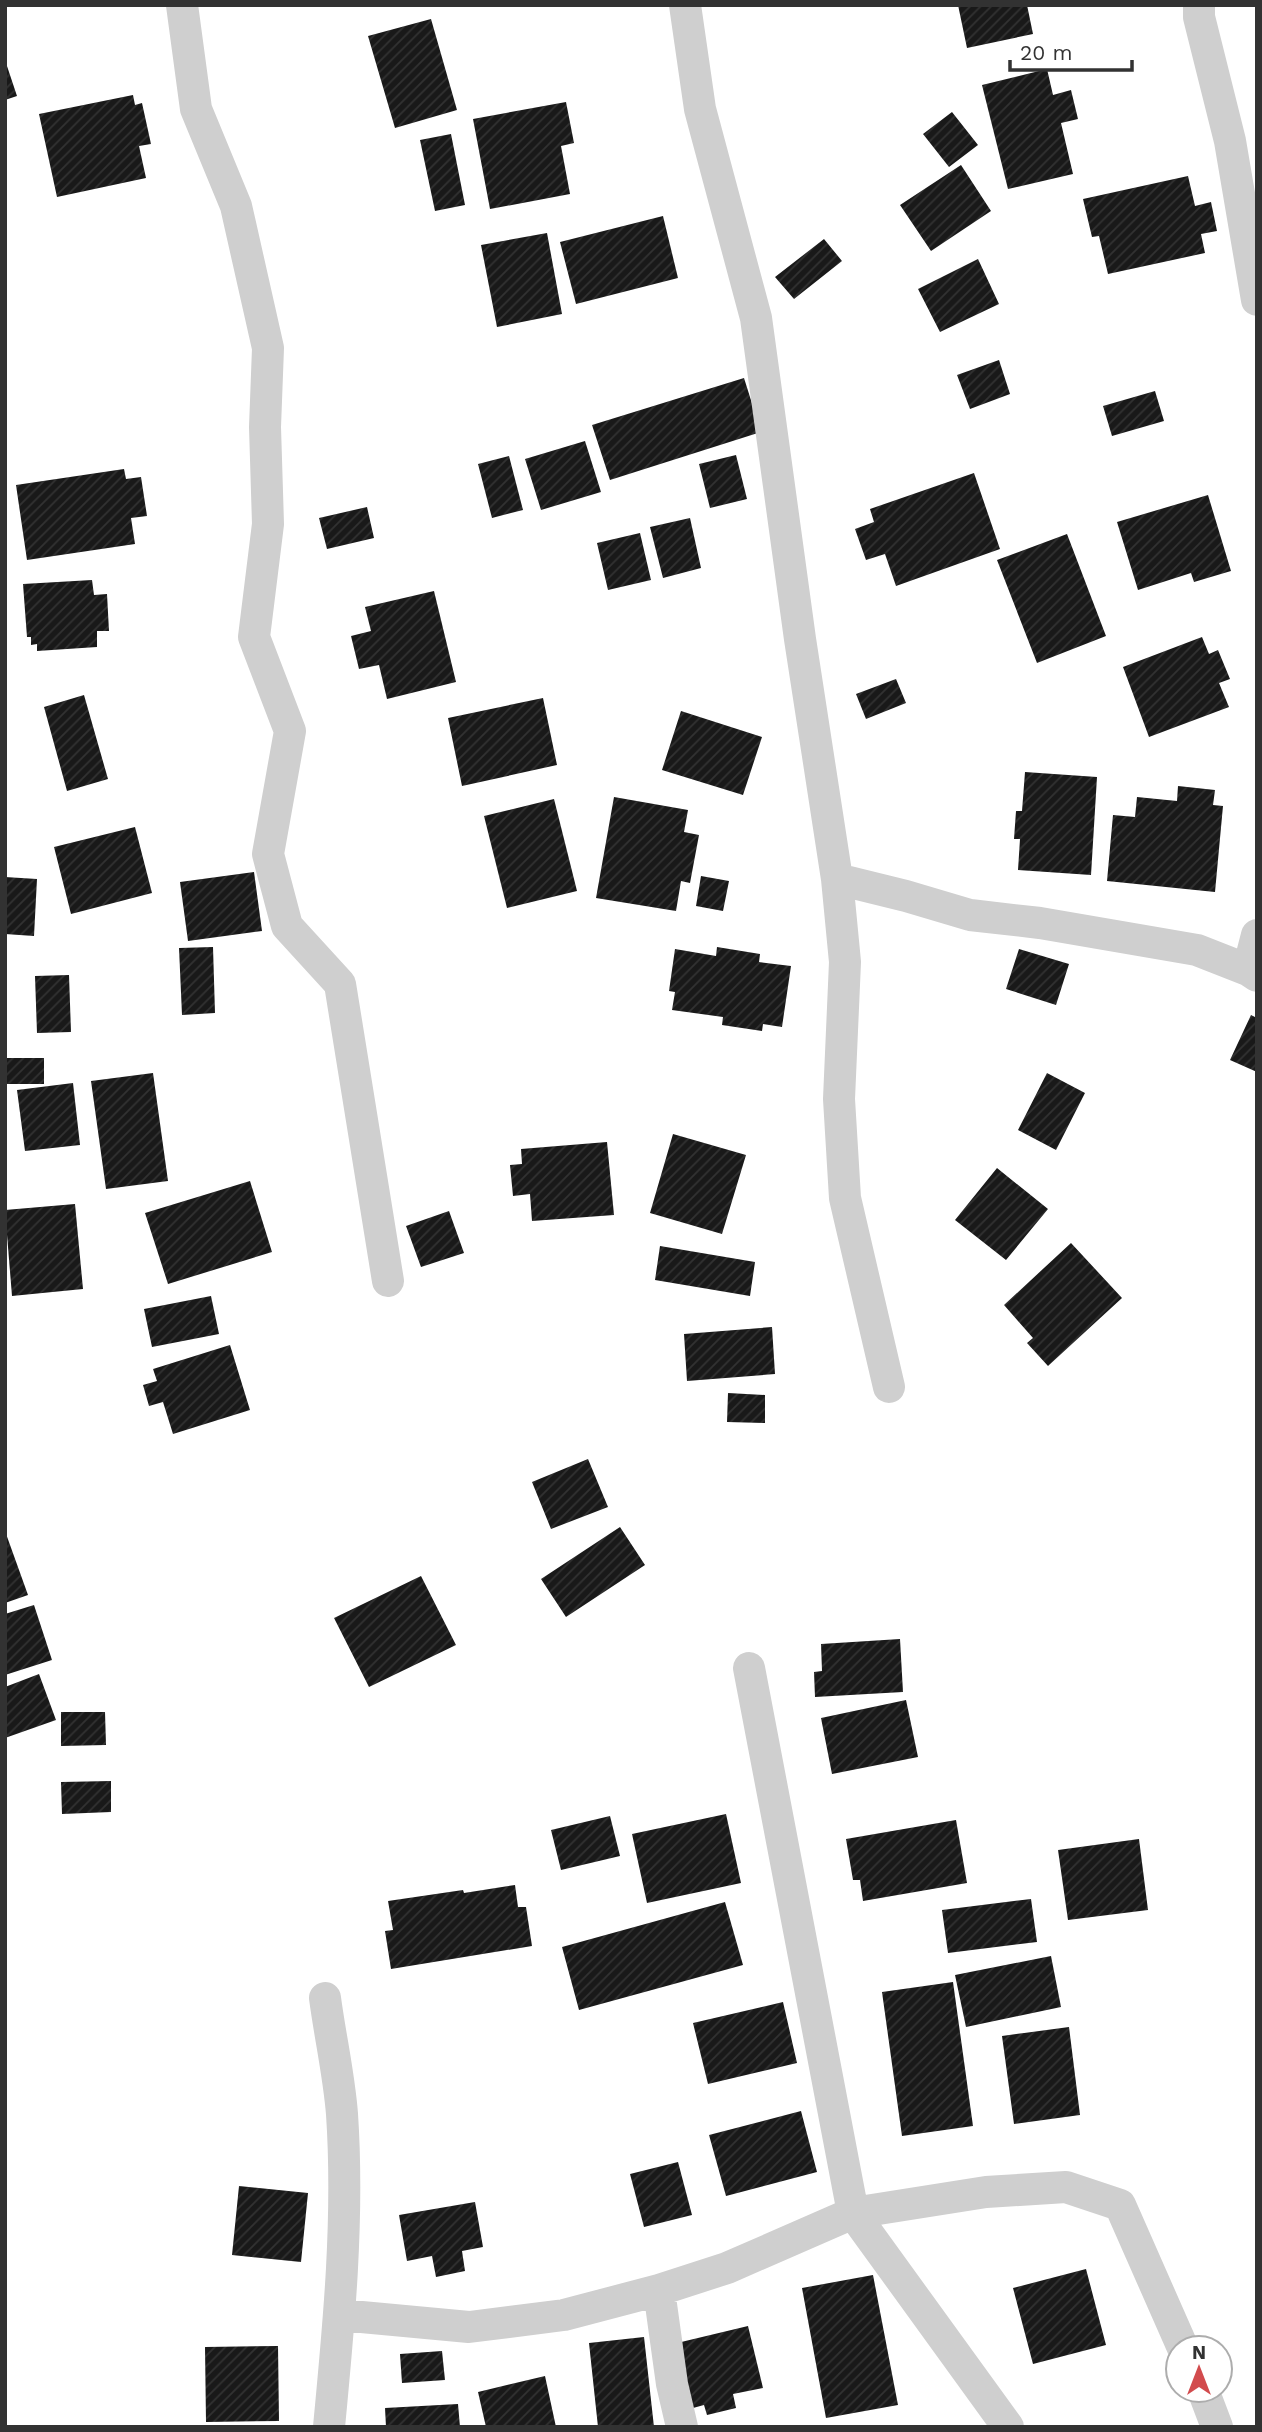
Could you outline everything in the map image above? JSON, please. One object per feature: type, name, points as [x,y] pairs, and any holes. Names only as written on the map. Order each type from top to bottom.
[{"type":"street","points":[[182,5],[196,109],[236,206],[268,348],[265,427],[268,524],[254,637],[290,731],[268,854],[287,926],[340,984],[388,1281]]},
{"type":"street","points":[[685,5],[700,109],[756,318],[836,879],[845,962],[839,1099],[845,1198],[890,1387]]},
{"type":"street","points":[[1199,5],[1199,17],[1230,141],[1257,300]]},
{"type":"street","points":[[836,879],[970,915],[1040,923],[1197,950],[1252,973],[1257,934]]},
{"type":"street","points":[[749,1668],[853,2213],[1008,2427]]},
{"type":"street","points":[[325,1998],[342,2112],[344,2177],[340,2315],[329,2427]]},
{"type":"street","points":[[340,2315],[469,2327],[564,2315],[659,2290],[727,2268],[853,2213],[986,2192],[1066,2187],[1120,2205],[1177,2334]]},
{"type":"street","points":[[659,2290],[672,2384],[682,2427]]},
{"type":"street","points":[[1208,2404],[1217,2427]]},
{"type":"building","points":[[958,5],[1027,5],[1033,34],[967,48]]},
{"type":"building","points":[[431,19],[457,110],[395,128],[368,36]]},
{"type":"building","points":[[5,60],[17,96],[5,100]]},
{"type":"building","points":[[1047,69],[1053,95],[1071,90],[1078,119],[1061,123],[1073,174],[1008,189],[982,85]]},
{"type":"building","points":[[133,95],[135,105],[142,103],[151,144],[139,146],[146,178],[57,197],[39,114]]},
{"type":"building","points":[[566,102],[574,143],[561,146],[570,194],[490,209],[473,119]]},
{"type":"building","points":[[952,112],[978,145],[949,167],[923,134]]},
{"type":"building","points":[[451,134],[465,205],[435,211],[420,140]]},
{"type":"building","points":[[961,165],[991,211],[931,251],[900,205]]},
{"type":"building","points":[[1188,176],[1195,206],[1211,202],[1217,231],[1201,234],[1205,253],[1108,274],[1099,236],[1092,237],[1083,199]]},
{"type":"building","points":[[663,216],[678,278],[576,304],[560,242]]},
{"type":"building","points":[[547,233],[562,314],[497,327],[481,245]]},
{"type":"building","points":[[824,239],[842,261],[794,299],[775,277]]},
{"type":"building","points":[[978,259],[999,304],[940,332],[918,289]]},
{"type":"building","points":[[999,360],[1010,394],[970,409],[957,375]]},
{"type":"building","points":[[744,378],[761,432],[610,480],[592,425]]},
{"type":"building","points":[[1155,391],[1164,421],[1112,436],[1103,406]]},
{"type":"building","points":[[585,441],[601,492],[541,510],[525,459]]},
{"type":"building","points":[[736,455],[747,499],[710,508],[699,464]]},
{"type":"building","points":[[509,456],[523,510],[492,518],[478,464]]},
{"type":"building","points":[[124,469],[126,479],[141,477],[147,516],[131,518],[135,544],[27,560],[16,485]]},
{"type":"building","points":[[974,473],[1000,549],[896,586],[885,554],[866,560],[855,529],[874,522],[870,509]]},
{"type":"building","points":[[1208,495],[1231,571],[1194,582],[1191,573],[1138,590],[1117,522]]},
{"type":"building","points":[[367,507],[374,538],[327,549],[319,518]]},
{"type":"building","points":[[690,518],[701,568],[663,578],[650,527]]},
{"type":"building","points":[[640,533],[651,580],[608,590],[597,543]]},
{"type":"building","points":[[1067,534],[1106,636],[1037,663],[997,560]]},
{"type":"building","points":[[92,580],[94,595],[107,594],[109,631],[97,631],[97,647],[37,651],[37,644],[31,645],[31,637],[27,637],[23,584]]},
{"type":"building","points":[[434,591],[456,682],[387,699],[379,665],[359,669],[351,636],[371,631],[365,607]]},
{"type":"building","points":[[1202,637],[1209,654],[1218,650],[1230,679],[1219,683],[1229,707],[1149,737],[1123,667]]},
{"type":"building","points":[[896,679],[906,703],[866,719],[856,694]]},
{"type":"building","points":[[84,695],[108,779],[67,791],[44,707]]},
{"type":"building","points":[[543,698],[557,765],[462,786],[448,718]]},
{"type":"building","points":[[681,711],[762,737],[743,795],[662,770]]},
{"type":"building","points":[[1025,772],[1097,777],[1091,875],[1018,870],[1020,839],[1014,839],[1016,811],[1022,811]]},
{"type":"building","points":[[1178,786],[1215,790],[1213,805],[1223,806],[1215,892],[1107,881],[1113,815],[1135,817],[1137,797],[1177,801]]},
{"type":"building","points":[[614,797],[688,810],[684,832],[699,835],[690,883],[681,881],[676,911],[596,898]]},
{"type":"building","points":[[554,799],[577,891],[507,908],[484,816]]},
{"type":"building","points":[[135,827],[152,893],[71,914],[54,847]]},
{"type":"building","points":[[254,872],[262,931],[188,941],[180,882]]},
{"type":"building","points":[[701,876],[729,881],[723,911],[696,906]]},
{"type":"building","points":[[5,877],[37,879],[34,936],[5,934]]},
{"type":"building","points":[[213,947],[215,1013],[182,1015],[179,948]]},
{"type":"building","points":[[717,947],[760,954],[759,962],[791,966],[782,1027],[763,1024],[762,1031],[722,1025],[723,1017],[672,1010],[675,992],[669,991],[675,949],[716,956]]},
{"type":"building","points":[[1019,949],[1069,964],[1056,1005],[1006,989]]},
{"type":"building","points":[[69,975],[71,1032],[37,1033],[35,976]]},
{"type":"building","points":[[1251,1015],[1257,1018],[1257,1072],[1230,1060]]},
{"type":"building","points":[[5,1058],[44,1058],[44,1084],[5,1084]]},
{"type":"building","points":[[153,1073],[168,1181],[106,1189],[91,1081]]},
{"type":"building","points":[[1047,1073],[1085,1093],[1056,1150],[1018,1130]]},
{"type":"building","points":[[73,1083],[80,1145],[25,1151],[17,1090]]},
{"type":"building","points":[[673,1134],[746,1155],[722,1234],[650,1213]]},
{"type":"building","points":[[607,1142],[614,1215],[532,1221],[530,1194],[513,1196],[510,1165],[522,1164],[521,1149]]},
{"type":"building","points":[[997,1168],[1048,1209],[1006,1260],[955,1220]]},
{"type":"building","points":[[250,1181],[272,1252],[168,1284],[145,1213]]},
{"type":"building","points":[[75,1204],[83,1289],[12,1296],[5,1210]]},
{"type":"building","points":[[449,1211],[464,1253],[421,1267],[406,1226]]},
{"type":"building","points":[[1071,1243],[1122,1298],[1048,1366],[1027,1343],[1033,1338],[1004,1305]]},
{"type":"building","points":[[660,1246],[755,1262],[750,1296],[655,1280]]},
{"type":"building","points":[[211,1296],[219,1334],[152,1347],[144,1309]]},
{"type":"building","points":[[772,1327],[775,1374],[687,1381],[684,1334]]},
{"type":"building","points":[[230,1345],[250,1410],[173,1434],[163,1402],[149,1406],[143,1385],[157,1381],[153,1369]]},
{"type":"building","points":[[728,1393],[765,1395],[765,1423],[727,1422]]},
{"type":"building","points":[[588,1459],[608,1507],[551,1529],[532,1482]]},
{"type":"building","points":[[620,1527],[645,1565],[566,1617],[541,1579]]},
{"type":"building","points":[[5,1531],[28,1595],[5,1603]]},
{"type":"building","points":[[421,1576],[456,1645],[369,1687],[334,1618]]},
{"type":"building","points":[[34,1605],[52,1660],[5,1675],[5,1614]]},
{"type":"building","points":[[900,1639],[903,1692],[815,1697],[814,1672],[822,1671],[821,1644]]},
{"type":"building","points":[[39,1674],[56,1720],[5,1738],[5,1687]]},
{"type":"building","points":[[906,1700],[918,1757],[832,1774],[821,1718]]},
{"type":"building","points":[[61,1712],[105,1712],[106,1745],[61,1746]]},
{"type":"building","points":[[111,1781],[111,1812],[62,1814],[61,1782]]},
{"type":"building","points":[[726,1814],[741,1883],[647,1903],[632,1834]]},
{"type":"building","points":[[610,1816],[620,1856],[561,1870],[551,1830]]},
{"type":"building","points":[[956,1820],[967,1883],[863,1901],[860,1880],[853,1880],[846,1839]]},
{"type":"building","points":[[1139,1839],[1148,1910],[1068,1920],[1058,1850]]},
{"type":"building","points":[[515,1885],[518,1907],[526,1907],[532,1946],[391,1969],[385,1931],[393,1930],[388,1901]]},
{"type":"building","points":[[1031,1899],[1037,1942],[948,1953],[942,1910]]},
{"type":"building","points":[[725,1902],[743,1965],[579,2010],[562,1947]]},
{"type":"building","points":[[1051,1956],[1061,2007],[966,2027],[955,1975]]},
{"type":"building","points":[[953,1982],[973,2126],[902,2136],[882,1992]]},
{"type":"building","points":[[783,2002],[797,2063],[708,2084],[693,2023]]},
{"type":"building","points":[[1069,2027],[1080,2115],[1014,2124],[1002,2036]]},
{"type":"building","points":[[801,2111],[817,2172],[726,2196],[709,2135]]},
{"type":"building","points":[[678,2162],[692,2215],[644,2227],[630,2174]]},
{"type":"building","points":[[239,2186],[308,2193],[301,2262],[232,2255]]},
{"type":"building","points":[[475,2202],[483,2247],[462,2251],[465,2271],[436,2277],[432,2256],[407,2261],[399,2215]]},
{"type":"building","points":[[1086,2269],[1106,2345],[1033,2364],[1013,2288]]},
{"type":"building","points":[[873,2275],[898,2405],[826,2418],[802,2288]]},
{"type":"building","points":[[748,2326],[763,2388],[733,2394],[736,2408],[707,2415],[704,2405],[693,2408],[677,2343]]},
{"type":"building","points":[[644,2337],[654,2427],[598,2427],[589,2343]]},
{"type":"building","points":[[278,2346],[279,2421],[206,2422],[205,2347]]},
{"type":"building","points":[[442,2351],[445,2380],[402,2383],[400,2354]]},
{"type":"building","points":[[545,2376],[556,2427],[486,2427],[478,2392]]},
{"type":"building","points":[[458,2404],[460,2427],[386,2427],[385,2408]]}]
